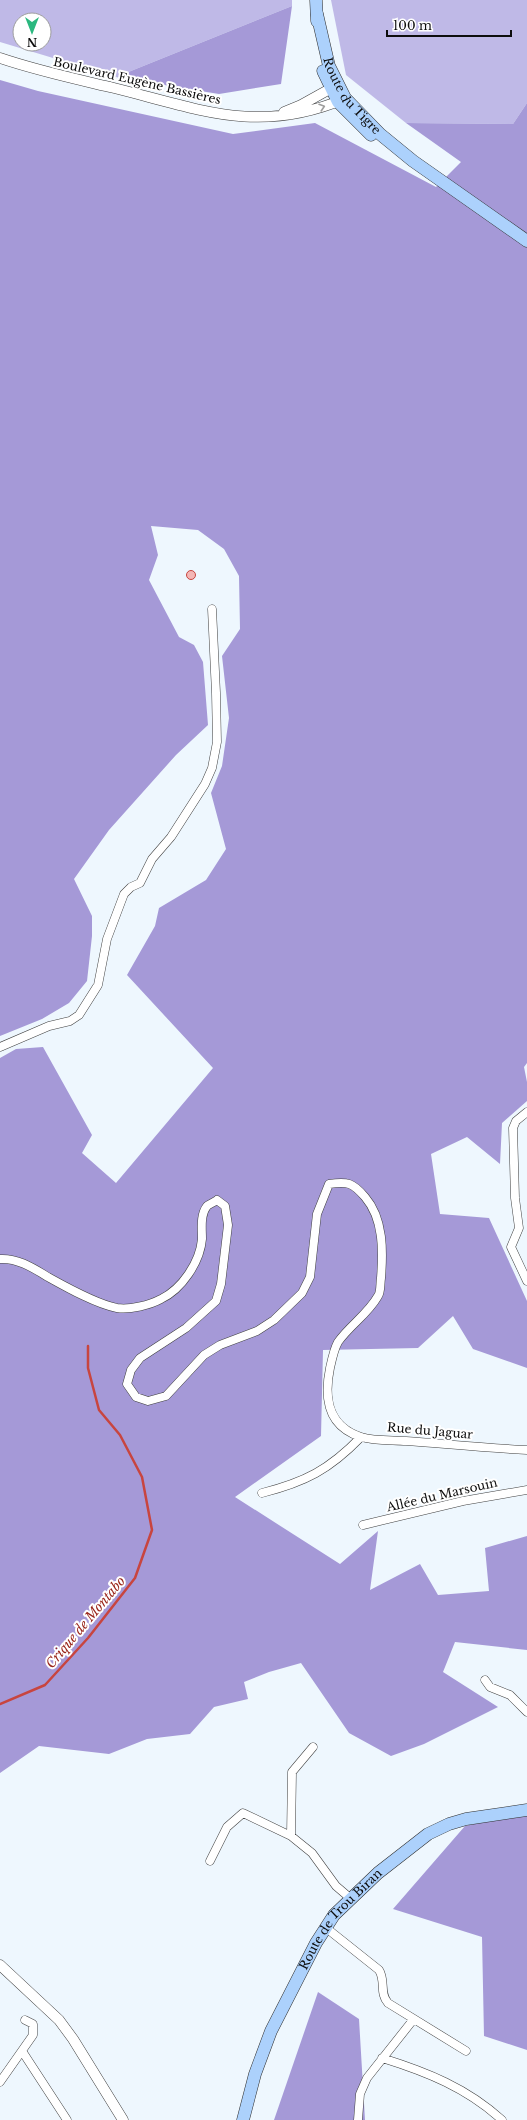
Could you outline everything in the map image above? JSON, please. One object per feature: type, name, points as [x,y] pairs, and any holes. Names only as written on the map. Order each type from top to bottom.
[{"type":"main road","name":"Route du Tigre","points":[[316,0],[317,14],[334,86],[342,100],[413,161],[527,241]]},
{"type":"main road","name":"Route de Trou Biran","points":[[243,2120],[255,2074],[271,2031],[325,1927],[350,1898],[378,1873],[428,1834],[450,1824],[466,1819],[527,1810]]},
{"type":"street","name":"Boulevard Eugène Bassières","points":[[0,58],[31,69],[210,113],[254,118],[271,117],[297,114],[342,100]]},
{"type":"street","name":"Boulevard Eugène Bassières","points":[[271,117],[302,105],[334,86]]},
{"type":"street","points":[[0,1047],[49,1026],[70,1021],[80,1015],[98,985],[107,939],[124,894],[131,887],[140,883],[152,859],[171,837],[205,784],[212,768],[217,735],[212,609]]},
{"type":"street","points":[[527,1112],[516,1121],[513,1128],[515,1198],[520,1228],[511,1247],[527,1281]]},
{"type":"street","name":"Rue du Jaguar","points":[[0,1259],[10,1259],[29,1266],[94,1300],[117,1308],[154,1303],[171,1294],[184,1280],[197,1260],[202,1240],[202,1219],[207,1206],[218,1200],[225,1206],[228,1225],[221,1284],[216,1301],[186,1328],[140,1358],[131,1370],[127,1384],[136,1397],[148,1400],[166,1396],[204,1355],[220,1345],[257,1331],[289,1307],[302,1293],[310,1277],[317,1214],[329,1184],[341,1182],[355,1185],[370,1203],[378,1222],[383,1248],[379,1295],[366,1312],[347,1330],[340,1339],[331,1361],[327,1384],[327,1402],[336,1421],[361,1437],[527,1450]]},
{"type":"street","points":[[262,1493],[306,1480],[341,1456],[361,1437]]},
{"type":"street","name":"Allée du Marsouin","points":[[364,1525],[463,1501],[527,1490]]},
{"type":"street","points":[[485,1680],[490,1687],[510,1695],[527,1712]]},
{"type":"street","points":[[291,1836],[292,1772],[313,1747]]},
{"type":"street","points":[[210,1861],[226,1827],[243,1812],[291,1836],[312,1853],[336,1886],[350,1898]]},
{"type":"street","points":[[325,1927],[379,1970],[383,1980],[385,1999],[413,2020],[466,2051]]},
{"type":"street","points":[[0,1964],[59,2020],[73,2039],[123,2120]]},
{"type":"street","points":[[0,2082],[33,2035],[33,2024],[25,2020]]},
{"type":"street","points":[[358,2120],[360,2094],[371,2072],[413,2020]]},
{"type":"street","points":[[22,2051],[67,2120]]},
{"type":"street","points":[[382,2058],[417,2069],[451,2084],[484,2104],[502,2120]]},
{"type":"shaded area","points":[[0,0],[292,0],[292,6],[116,77],[33,52],[52,52],[52,12],[12,12],[12,46],[0,42]]},
{"type":"shaded area","points":[[331,0],[527,0],[527,103],[513,124],[406,123],[346,75]]},
{"type":"shaded area","points":[[292,6],[281,84],[219,94],[116,77]]},
{"type":"shaded area","points":[[0,80],[38,91],[233,134],[315,123],[436,187],[461,162],[406,123],[513,124],[527,103],[527,1063],[524,1067],[527,1082],[527,1101],[502,1123],[500,1164],[467,1137],[431,1154],[440,1214],[489,1218],[527,1301],[527,1368],[473,1349],[453,1316],[418,1348],[323,1350],[321,1436],[235,1497],[340,1564],[378,1531],[370,1590],[420,1564],[438,1595],[489,1591],[485,1548],[527,1536],[527,1650],[455,1642],[443,1672],[498,1707],[424,1744],[391,1756],[349,1733],[301,1663],[269,1672],[244,1682],[248,1699],[214,1707],[190,1734],[147,1739],[109,1754],[39,1746],[0,1773],[0,1058],[16,1049],[43,1047],[92,1135],[82,1153],[116,1183],[213,1068],[127,975],[155,926],[159,908],[206,880],[226,849],[211,793],[222,766],[229,718],[222,656],[240,629],[239,576],[224,549],[198,530],[151,526],[158,555],[149,580],[179,637],[194,645],[203,662],[208,725],[176,755],[109,830],[74,879],[92,916],[92,936],[87,981],[69,1003],[42,1019],[0,1036]]},
{"type":"shaded area","points":[[191,570],[196,575],[191,580],[186,575]]},
{"type":"shaded area","points":[[527,1812],[527,2050],[484,2036],[482,1937],[393,1909],[465,1826]]},
{"type":"shaded area","points":[[318,1992],[359,2019],[365,2120],[274,2120]]},
{"type":"waterway","name":"Crique de Montabo","points":[[0,1704],[45,1685],[88,1638],[135,1578],[152,1530],[142,1477],[120,1435],[99,1410],[88,1368],[88,1346]]}]
